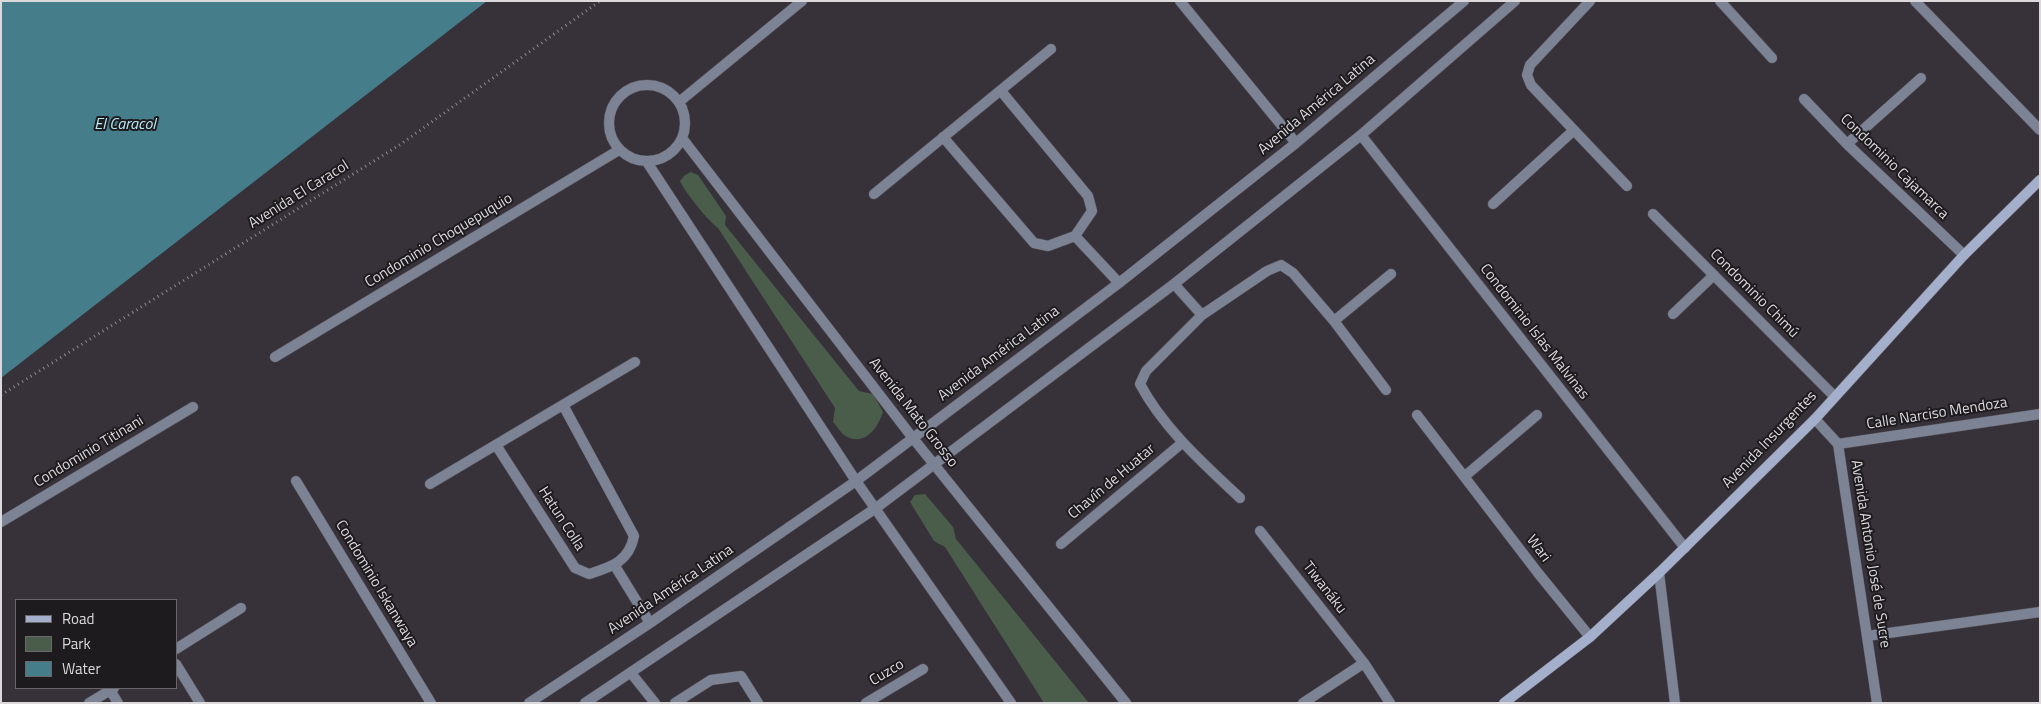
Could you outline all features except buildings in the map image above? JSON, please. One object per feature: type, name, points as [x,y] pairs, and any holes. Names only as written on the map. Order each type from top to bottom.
[{"type":"main road","name":"Avenida Insurgentes","points":[[1504,703],[1590,637],[1685,548],[1815,418],[1964,256],[2040,180]]},
{"type":"street","points":[[679,102],[802,1]]},
{"type":"street","points":[[1180,1],[1296,143]]},
{"type":"street","name":"Avenida América Latina","points":[[529,703],[650,624],[856,481],[1119,283],[1296,143],[1464,1]]},
{"type":"street","points":[[585,703],[876,508],[1174,284],[1360,134],[1515,1]]},
{"type":"street","points":[[1720,1],[1772,58]]},
{"type":"street","points":[[1915,1],[2040,130]]},
{"type":"street","points":[[1586,2],[1530,65],[1527,75],[1531,85],[1627,186]]},
{"type":"street","points":[[874,194],[1051,49]]},
{"type":"street","points":[[1847,144],[1921,78]]},
{"type":"street","points":[[648,85],[666,90],[679,102],[685,120],[682,138],[668,155],[647,162],[632,159],[619,150],[610,134],[609,117],[616,100],[631,89],[648,85]]},
{"type":"street","points":[[943,137],[1034,243],[1048,246],[1075,236],[1092,211],[1088,196],[1001,91]]},
{"type":"street","name":"Condominio Cajamarca","points":[[1804,99],[1847,144],[1964,256]]},
{"type":"street","points":[[1493,204],[1573,131]]},
{"type":"street","name":"Condominio Islas Malvinas","points":[[1360,134],[1685,548]]},
{"type":"street","name":"Avenida Mato Grosso","points":[[682,138],[912,437],[1126,703]]},
{"type":"street","name":"Condominio Choquepuquio","points":[[275,357],[619,150]]},
{"type":"street","points":[[647,162],[856,481],[1011,703]]},
{"type":"street","name":"Condominio Chimú","points":[[1653,214],[1834,396]]},
{"type":"street","points":[[1075,236],[1119,283]]},
{"type":"street","points":[[1240,498],[1182,443],[1140,384],[1146,371],[1202,315],[1267,271],[1281,265],[1292,273],[1334,321],[1386,390]]},
{"type":"street","points":[[1334,321],[1391,274]]},
{"type":"street","points":[[1674,314],[1714,275]]},
{"type":"street","points":[[1174,284],[1202,315]]},
{"type":"street","points":[[430,484],[635,362]]},
{"type":"street","points":[[563,405],[634,536],[632,548],[615,566],[650,624]]},
{"type":"street","name":"Condominio Titinani","points":[[1,522],[193,407]]},
{"type":"street","name":"Calle Narciso Mendoza","points":[[1838,444],[2040,414]]},
{"type":"street","name":"Wari","points":[[1417,415],[1538,574],[1590,637]]},
{"type":"street","points":[[1465,476],[1537,415]]},
{"type":"street","name":"Avenida Antonio José de Sucre","points":[[1815,418],[1838,444],[1877,703]]},
{"type":"street","name":"Chavín de Huatar","points":[[1061,544],[1182,443]]},
{"type":"street","name":"Hatun Colla","points":[[496,446],[575,568],[588,574],[615,566]]},
{"type":"street","name":"Condominio Iskanwaya","points":[[296,481],[430,703]]},
{"type":"street","name":"Tiwanáku","points":[[1260,531],[1364,663],[1390,703]]},
{"type":"street","points":[[1659,573],[1675,703]]},
{"type":"street","points":[[178,648],[241,608]]},
{"type":"street","points":[[1867,636],[2040,612]]},
{"type":"street","points":[[1303,703],[1364,663]]},
{"type":"street","points":[[178,667],[200,703]]},
{"type":"street","name":"Cuzco","points":[[866,703],[923,668]]},
{"type":"street","points":[[631,673],[655,703]]},
{"type":"street","points":[[675,703],[711,680],[741,676],[758,703]]},
{"type":"street","points":[[89,703],[112,689],[118,703]]},
{"type":"path","name":"Avenida El Caracol","points":[[1,395],[401,144],[600,1]]},
{"type":"green space","points":[[691,172],[698,175],[726,216],[725,225],[859,391],[873,394],[883,412],[874,430],[864,438],[851,438],[844,435],[833,422],[835,408],[718,228],[691,199],[682,186],[680,181]]},
{"type":"green space","points":[[925,494],[953,527],[956,539],[1089,703],[1044,703],[945,547],[934,541],[910,502],[915,495]]},
{"type":"water","name":"El Caracol","points":[[1,1],[487,1],[1,378]]}]
